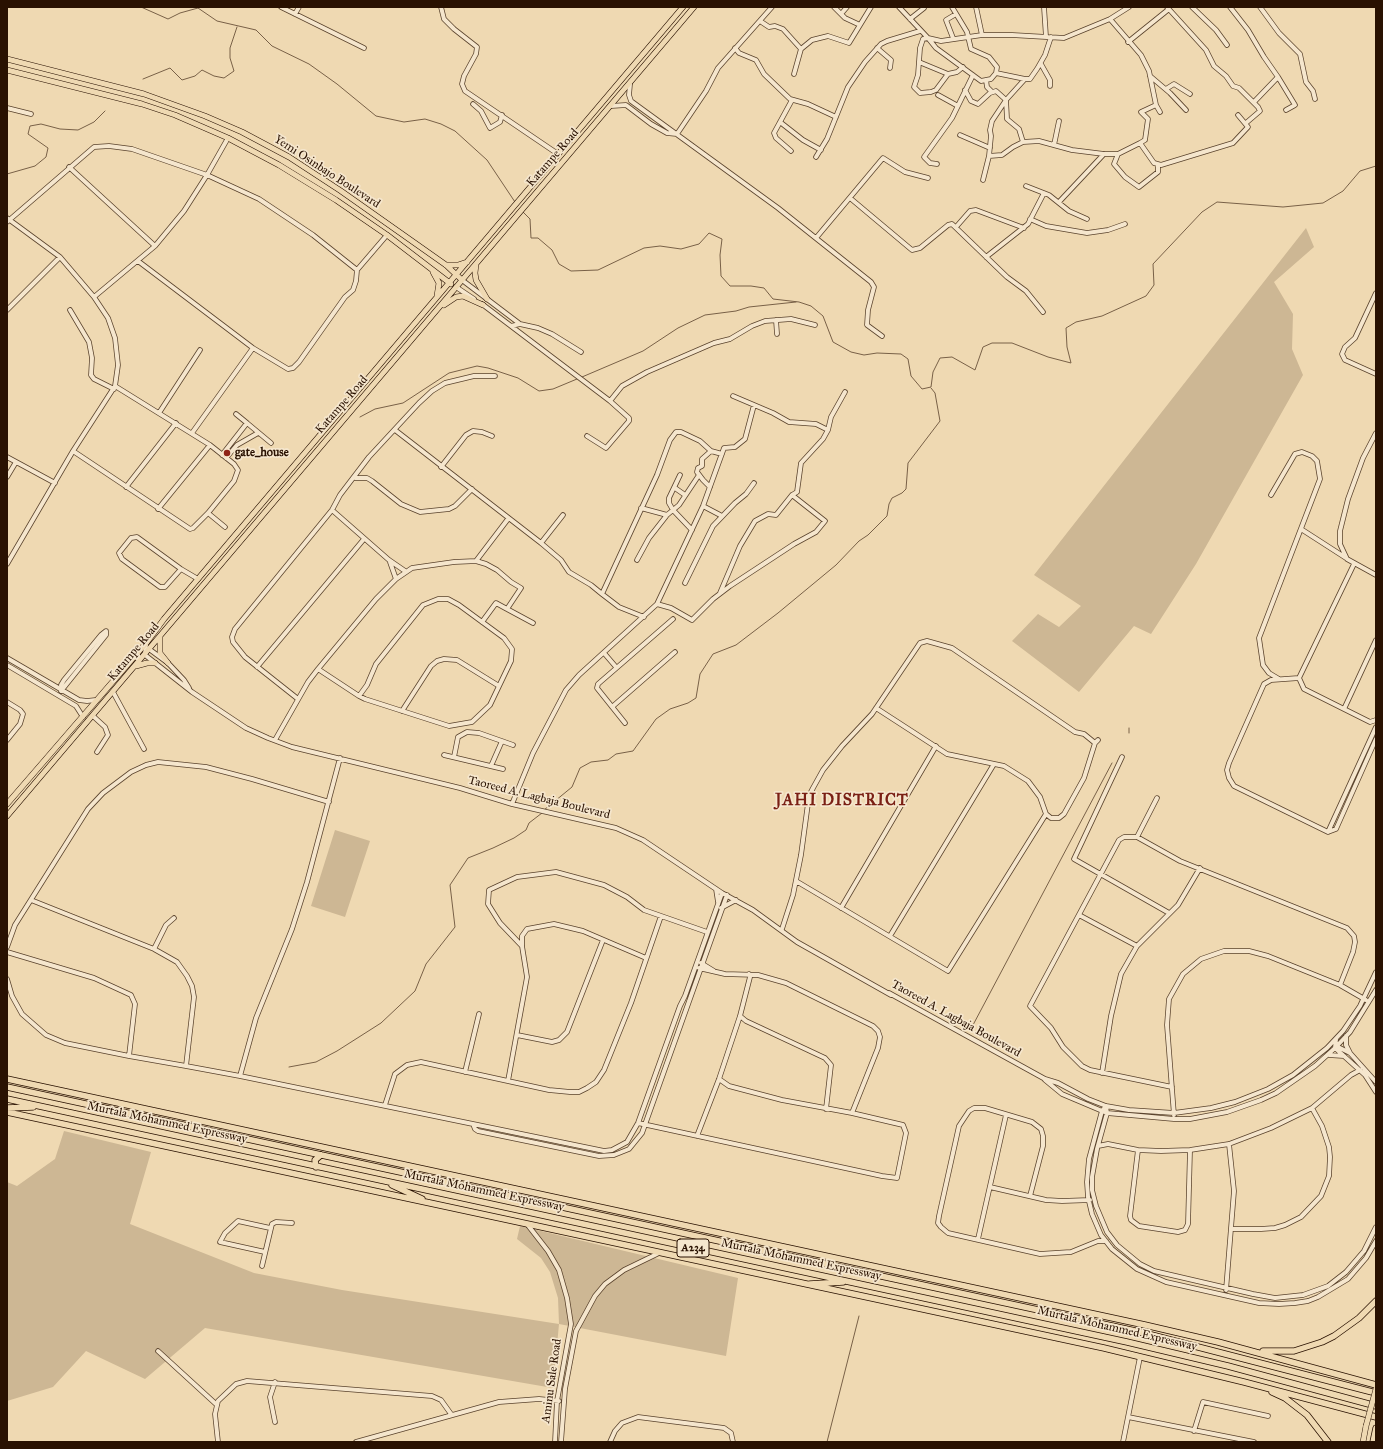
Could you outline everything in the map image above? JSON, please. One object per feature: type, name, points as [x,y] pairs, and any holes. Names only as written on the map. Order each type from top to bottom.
[{"type":"highway","points":[[7,1080],[40,1094]]},
{"type":"highway","name":"Murtala Mohammed Expressway","points":[[7,1080],[854,1262],[1218,1342],[1376,1384]]},
{"type":"highway","name":"Murtala Mohammed Expressway","points":[[7,1087],[810,1260],[1182,1342],[1376,1392]]},
{"type":"highway","name":"Murtala Mohammed Expressway","points":[[7,1099],[1184,1355],[1376,1406]]},
{"type":"highway","points":[[7,1108],[42,1107]]},
{"type":"highway","name":"Murtala Mohammed Expressway","points":[[7,1112],[1140,1357],[1244,1382],[1376,1417]]},
{"type":"highway","points":[[297,1162],[301,1157],[301,1150]]},
{"type":"highway","points":[[316,1167],[315,1160],[321,1155]]},
{"type":"highway","points":[[383,1180],[431,1203]]},
{"type":"highway","points":[[810,1260],[854,1262]]},
{"type":"highway","points":[[802,1284],[852,1282]]},
{"type":"highway","points":[[1218,1342],[1267,1352],[1294,1351],[1308,1348],[1334,1336],[1359,1318],[1376,1301]]},
{"type":"highway","points":[[1244,1382],[1275,1393],[1296,1406],[1314,1423],[1328,1442]]},
{"type":"highway","points":[[1373,1442],[1376,1428]]},
{"type":"main road","name":"Katampe Road","points":[[7,804],[147,642],[198,579],[683,7]]},
{"type":"main road","name":"Katampe Road","points":[[7,816],[694,7]]},
{"type":"main road","name":"Yemi Osinbajo Boulevard","points":[[7,59],[144,94],[205,116],[289,156],[446,265],[462,280]]},
{"type":"main road","name":"Yemi Osinbajo Boulevard","points":[[7,70],[142,104],[175,115],[228,138],[279,165],[336,200],[387,235],[456,287]]},
{"type":"main road","points":[[336,200],[341,191]]},
{"type":"main road","points":[[446,265],[458,266],[468,261]]},
{"type":"main road","points":[[476,263],[474,273],[476,280],[488,299]]},
{"type":"main road","points":[[428,265],[439,283],[437,298]]},
{"type":"main road","points":[[439,307],[456,297],[463,296],[483,305]]},
{"type":"main road","points":[[160,636],[160,653],[168,663]]},
{"type":"main road","points":[[134,667],[141,664],[155,663]]},
{"type":"main road","points":[[1362,1442],[1376,1389]]},
{"type":"street","points":[[281,7],[364,48]]},
{"type":"street","points":[[295,14],[299,7]]},
{"type":"street","points":[[441,7],[444,19],[454,30],[477,47],[476,54],[464,76],[462,84],[465,91],[558,154]]},
{"type":"street","points":[[677,134],[706,91],[718,68],[772,7]]},
{"type":"street","points":[[834,7],[845,18],[860,26]]},
{"type":"street","points":[[841,14],[847,7]]},
{"type":"street","points":[[794,74],[801,49],[812,40],[823,36],[849,43],[871,7]]},
{"type":"street","points":[[899,7],[936,48],[981,81],[991,79],[996,73],[996,67],[989,58],[971,49],[967,32],[952,7]]},
{"type":"street","points":[[976,7],[982,36]]},
{"type":"street","points":[[996,73],[1030,79],[1041,64],[1049,37],[1044,7]]},
{"type":"street","points":[[948,74],[936,90],[931,92],[920,93],[914,87],[919,62],[920,45],[923,39],[928,38],[942,40],[1012,34],[1064,38],[1110,19],[1129,7]]},
{"type":"street","points":[[1192,7],[1216,30],[1227,44]]},
{"type":"street","points":[[1230,7],[1248,30],[1295,105],[1286,110]]},
{"type":"street","points":[[1260,7],[1279,33],[1300,54],[1306,82],[1310,86],[1315,99]]},
{"type":"street","points":[[910,19],[924,8]]},
{"type":"street","points":[[1128,42],[1168,8],[1206,50],[1214,66],[1226,76],[1226,79],[1233,86],[1239,88],[1254,102],[1260,111],[1246,123]]},
{"type":"street","points":[[953,38],[946,20],[956,14]]},
{"type":"street","points":[[1110,19],[1146,64],[1156,105],[1160,112]]},
{"type":"street","points":[[760,20],[769,27],[775,26],[783,29],[801,49]]},
{"type":"street","points":[[816,157],[821,150],[836,117],[848,86],[877,48],[890,39],[920,30]]},
{"type":"street","points":[[735,48],[739,53],[756,60],[764,74],[792,100],[808,104],[836,117]]},
{"type":"street","points":[[877,48],[891,60],[890,68]]},
{"type":"street","points":[[919,62],[948,74],[957,72],[963,67]]},
{"type":"street","points":[[1041,64],[1050,80],[1050,86]]},
{"type":"street","points":[[937,164],[930,162],[924,157],[952,118],[973,75]]},
{"type":"street","points":[[1150,76],[1166,89],[1186,110]]},
{"type":"street","points":[[1254,102],[1278,77]]},
{"type":"street","points":[[983,180],[989,156],[990,126],[1006,100],[1026,79]]},
{"type":"street","points":[[632,80],[628,88],[631,101],[816,238],[874,284],[867,325],[882,336]]},
{"type":"street","points":[[986,80],[987,87],[992,92],[996,91],[1006,100],[1007,119],[1019,129],[1023,142]]},
{"type":"street","points":[[1166,89],[1174,84],[1190,94]]},
{"type":"street","points":[[965,90],[971,101],[978,104],[992,92]]},
{"type":"street","points":[[938,95],[958,106]]},
{"type":"street","points":[[791,151],[775,135],[775,131],[792,100]]},
{"type":"street","points":[[473,104],[481,111],[490,128],[500,122],[502,115]]},
{"type":"street","points":[[611,106],[626,105],[651,124],[667,133],[677,134]]},
{"type":"street","points":[[989,156],[1002,155],[1023,142],[1039,141],[1077,151],[1118,154],[1145,140],[1148,119],[1141,112],[1156,105]]},
{"type":"street","points":[[7,108],[31,114]]},
{"type":"street","points":[[1158,165],[1198,155],[1233,143],[1248,127],[1238,115]]},
{"type":"street","points":[[1054,145],[1059,121]]},
{"type":"street","points":[[780,122],[803,140],[821,150]]},
{"type":"street","points":[[960,134],[990,148]]},
{"type":"street","points":[[94,297],[155,246],[184,211],[228,138]]},
{"type":"street","points":[[1118,154],[1114,164],[1125,177],[1139,187],[1158,172],[1158,165],[1140,143]]},
{"type":"street","points":[[7,564],[73,451],[115,388],[118,365],[115,338],[108,318],[94,297],[60,257],[8,220],[94,147],[109,146],[132,149],[207,175],[259,200],[313,235],[357,270]]},
{"type":"street","points":[[1059,202],[1067,191],[1104,154]]},
{"type":"street","points":[[816,238],[883,158],[905,172],[928,178]]},
{"type":"street","points":[[69,168],[155,246]]},
{"type":"street","points":[[1026,186],[1044,193],[1059,202],[1069,211],[1087,219]]},
{"type":"street","points":[[986,257],[1024,228],[1044,193]]},
{"type":"street","points":[[850,198],[912,250],[920,248],[948,225],[952,224],[1007,277],[1026,291],[1043,312]]},
{"type":"street","points":[[956,227],[970,211],[976,210],[1024,228]]},
{"type":"street","points":[[1030,219],[1046,226],[1087,233],[1108,230],[1125,224]]},
{"type":"street","points":[[138,260],[253,348],[283,368],[288,369],[293,368],[345,296],[353,290],[357,270],[387,235]]},
{"type":"street","points":[[7,310],[60,257]]},
{"type":"street","points":[[462,280],[520,324]]},
{"type":"street","points":[[456,287],[511,326],[610,401],[629,418],[629,421],[606,448],[587,436]]},
{"type":"street","points":[[1375,374],[1345,360],[1342,354],[1345,347],[1355,338],[1376,293]]},
{"type":"street","points":[[70,310],[90,342],[92,358],[91,375],[94,379],[115,388],[192,433],[210,445],[236,466],[237,474],[232,485],[208,513],[193,528],[190,529],[73,451]]},
{"type":"street","points":[[610,401],[622,386],[647,372],[714,343],[730,340],[752,326],[791,318],[814,325]]},
{"type":"street","points":[[776,320],[777,334]]},
{"type":"street","points":[[511,326],[520,324],[538,328],[552,334],[581,352]]},
{"type":"street","points":[[192,433],[253,348]]},
{"type":"street","points":[[159,413],[200,350]]},
{"type":"street","points":[[298,699],[245,657],[236,646],[232,637],[235,629],[332,510],[340,495],[355,478],[370,457],[419,403],[432,391],[445,383],[474,376],[495,376]]},
{"type":"street","points":[[720,594],[740,546],[755,521],[768,514],[776,515],[792,495],[797,492],[801,463],[815,449],[828,430],[831,417],[845,392]]},
{"type":"street","points":[[733,396],[774,413],[788,422],[816,424],[828,430]]},
{"type":"street","points":[[512,804],[533,753],[566,690],[579,675],[657,604],[703,506],[724,448],[735,447],[745,439],[754,405]]},
{"type":"street","points":[[236,414],[270,443]]},
{"type":"street","points":[[126,487],[176,423]]},
{"type":"street","points":[[222,455],[247,423]]},
{"type":"street","points":[[395,430],[441,467],[472,489],[508,519],[541,543],[561,560],[569,572],[591,585],[619,607],[644,617]]},
{"type":"street","points":[[441,467],[466,435],[473,431],[482,432],[492,436]]},
{"type":"street","points":[[602,594],[657,475],[670,440],[676,432],[692,436],[711,451],[722,454]]},
{"type":"street","points":[[226,458],[237,445],[258,433]]},
{"type":"street","points":[[1347,559],[1340,544],[1342,521],[1348,499],[1363,458],[1376,433]]},
{"type":"street","points":[[233,441],[237,445]]},
{"type":"street","points":[[158,509],[210,445]]},
{"type":"street","points":[[710,487],[699,475],[698,468],[702,466],[702,459],[711,451]]},
{"type":"street","points":[[1271,495],[1295,454],[1302,452],[1312,456],[1317,461],[1320,479],[1259,638],[1263,665],[1269,673],[1279,679]]},
{"type":"street","points":[[7,457],[54,483]]},
{"type":"street","points":[[7,477],[16,462]]},
{"type":"street","points":[[680,475],[669,501],[673,510],[692,530]]},
{"type":"street","points":[[637,560],[649,538],[685,495],[699,475]]},
{"type":"street","points":[[355,478],[367,478],[401,504],[420,512],[449,509],[455,506],[472,489]]},
{"type":"street","points":[[684,583],[713,526],[746,494],[754,483]]},
{"type":"street","points":[[675,488],[685,495]]},
{"type":"street","points":[[657,604],[671,608],[692,620],[720,594],[773,557],[816,532],[825,521],[792,495]]},
{"type":"street","points":[[703,506],[722,516]]},
{"type":"street","points":[[641,508],[667,515]]},
{"type":"street","points":[[332,510],[364,539],[375,546],[389,560],[405,571]]},
{"type":"street","points":[[208,513],[225,527]]},
{"type":"street","points":[[541,543],[563,515]]},
{"type":"street","points":[[476,561],[508,519]]},
{"type":"street","points":[[1301,529],[1354,564],[1376,575]]},
{"type":"street","points":[[181,570],[165,587],[160,587],[122,559],[119,553],[131,538],[137,537],[181,570],[198,579]]},
{"type":"street","points":[[257,667],[364,539]]},
{"type":"street","points":[[389,560],[393,566],[396,579]]},
{"type":"street","points":[[275,740],[298,699],[318,669],[376,599],[405,571],[430,564],[476,561],[497,570],[521,588],[507,609]]},
{"type":"street","points":[[1299,678],[1354,564]]},
{"type":"street","points":[[318,669],[359,696],[449,726],[461,725],[472,722],[490,705],[511,661],[512,649],[504,638],[459,605],[448,599],[438,599],[423,605],[376,664],[367,685],[359,696]]},
{"type":"street","points":[[482,622],[496,602],[533,623]]},
{"type":"street","points":[[625,723],[597,688],[599,681],[673,619]]},
{"type":"street","points":[[62,689],[61,684],[68,679],[106,631],[106,635],[91,650]]},
{"type":"street","points":[[1344,709],[1376,640]]},
{"type":"street","points":[[782,929],[796,881],[810,796],[813,788],[823,770],[876,708],[900,670],[920,643],[927,641],[952,648],[1075,732],[1084,734],[1096,742],[1084,778],[1064,814],[1059,818],[1051,818],[1046,814],[1040,797],[1028,781],[1004,766],[947,754],[876,708]]},
{"type":"street","points":[[138,651],[146,651],[147,642]]},
{"type":"street","name":"Taoreed A. Lagbaja Boulevard","points":[[146,651],[155,663],[192,692],[246,728],[292,747],[460,788],[512,804],[616,828],[643,840],[716,889],[782,929],[797,942],[892,995]]},
{"type":"street","name":"Taoreed A. Lagbaja Boulevard","points":[[146,651],[168,663],[184,680],[192,692]]},
{"type":"street","points":[[612,707],[675,652]]},
{"type":"street","points":[[604,653],[616,667]]},
{"type":"street","points":[[7,658],[82,701],[96,700]]},
{"type":"street","points":[[402,711],[431,666],[444,659],[457,660],[499,686]]},
{"type":"street","points":[[7,665],[76,706],[83,717]]},
{"type":"street","points":[[1299,678],[1271,680],[1264,684],[1229,763],[1229,778],[1234,786],[1328,832]]},
{"type":"street","points":[[1299,678],[1304,689],[1370,722],[1375,729],[1328,832]]},
{"type":"street","points":[[113,692],[144,749]]},
{"type":"street","points":[[7,702],[20,710],[23,714],[20,724],[7,740]]},
{"type":"street","points":[[93,716],[105,727],[108,735],[97,752]]},
{"type":"street","points":[[1370,722],[1376,720]]},
{"type":"street","points":[[461,725],[466,732]]},
{"type":"street","points":[[454,757],[458,737],[466,732],[479,732],[513,745]]},
{"type":"street","points":[[1328,832],[1336,828],[1376,739]]},
{"type":"street","points":[[491,766],[502,741]]},
{"type":"street","points":[[841,908],[936,746]]},
{"type":"street","points":[[444,755],[503,769]]},
{"type":"street","points":[[1122,757],[1074,859],[1168,913]]},
{"type":"street","points":[[240,1076],[256,1018],[297,915],[340,758]]},
{"type":"street","points":[[7,947],[15,925],[88,809],[117,781],[146,765],[158,762],[206,767],[329,802]]},
{"type":"street","points":[[890,936],[994,764]]},
{"type":"street","points":[[1137,838],[1157,798]]},
{"type":"street","points":[[796,881],[948,971],[1046,814]]},
{"type":"street","points":[[1172,1087],[1102,1073],[1082,1066],[1063,1047],[1051,1028],[1030,1006],[1119,840],[1130,836],[1137,838],[1180,861],[1348,928],[1354,936],[1355,942],[1353,952],[1340,985]]},
{"type":"street","points":[[1102,1073],[1116,990],[1121,974],[1137,946],[1168,913],[1178,905],[1200,868]]},
{"type":"street","points":[[522,946],[500,923],[488,904],[489,890],[517,877],[556,872],[604,885],[627,897],[644,910],[707,932]]},
{"type":"street","points":[[716,889],[718,904]]},
{"type":"street","points":[[7,979],[12,996],[22,1014],[46,1035],[65,1042],[129,1056],[240,1076],[385,1105],[604,1151],[612,1150],[627,1142],[638,1123],[707,932],[718,904],[725,894]]},
{"type":"street","points":[[473,1124],[475,1129],[478,1130],[599,1156],[614,1155],[629,1149],[642,1133],[702,964],[725,894]]},
{"type":"street","points":[[31,900],[154,949],[177,962],[192,986],[194,997],[186,1066]]},
{"type":"street","points":[[720,908],[736,900]]},
{"type":"street","points":[[385,1105],[395,1074],[407,1065],[421,1062],[549,1090],[579,1092],[596,1082],[607,1062],[631,1003],[661,916]]},
{"type":"street","points":[[1079,916],[1137,946]]},
{"type":"street","points":[[154,949],[166,925],[174,918]]},
{"type":"street","points":[[508,1081],[527,977],[522,946],[522,936],[527,929],[541,925],[554,924],[576,930],[646,958]]},
{"type":"street","points":[[517,1036],[552,1042],[559,1040],[567,1032],[603,940]]},
{"type":"street","points":[[1174,1119],[1167,1025],[1169,999],[1183,974],[1201,959],[1224,951],[1249,951],[1268,956],[1340,985],[1364,999],[1370,1000]]},
{"type":"street","points":[[7,952],[94,978],[131,995],[135,1004],[129,1056]]},
{"type":"street","points":[[697,962],[715,972]]},
{"type":"street","points":[[695,967],[715,972],[749,974],[786,983],[873,1026],[878,1031],[880,1037],[877,1051],[852,1113]]},
{"type":"street","name":"Taoreed A. Lagbaja Boulevard","points":[[858,976],[1045,1079],[1058,1083],[1106,1106],[1129,1110],[1174,1113],[1211,1108],[1252,1096],[1293,1075],[1336,1039],[1364,999],[1376,972]]},
{"type":"street","points":[[697,1136],[719,1079],[740,1016],[750,977],[749,974]]},
{"type":"street","name":"Taoreed A. Lagbaja Boulevard","points":[[1045,1079],[1049,1085],[1062,1094],[1107,1113],[1190,1119],[1227,1112],[1261,1100],[1292,1083],[1326,1056],[1346,1036],[1376,990]]},
{"type":"street","points":[[465,1072],[479,1014]]},
{"type":"street","points":[[740,1016],[746,1021],[825,1058],[831,1065],[826,1108]]},
{"type":"street","points":[[1346,1036],[1346,1045],[1350,1053],[1376,1082]]},
{"type":"street","points":[[1336,1039],[1336,1047],[1360,1070],[1376,1092]]},
{"type":"street","points":[[1327,1048],[1336,1047],[1350,1053]]},
{"type":"street","points":[[1326,1056],[1336,1054],[1345,1057]]},
{"type":"street","points":[[1351,1075],[1354,1065]]},
{"type":"street","points":[[1098,1146],[1108,1144],[1138,1150],[1190,1150],[1229,1144],[1271,1128],[1312,1108],[1351,1075],[1360,1070]]},
{"type":"street","points":[[638,1123],[896,1178],[906,1133],[903,1125],[739,1089],[729,1086],[719,1079]]},
{"type":"street","points":[[1106,1106],[1102,1111],[1087,1169],[1089,1200],[1092,1214],[1106,1241],[1125,1261],[1144,1273],[1166,1282],[1225,1294],[1259,1303],[1280,1304],[1308,1301],[1336,1288],[1348,1279],[1366,1258],[1376,1241]]},
{"type":"street","points":[[1106,1106],[1107,1113],[1098,1146],[1092,1177],[1094,1199],[1107,1232],[1117,1245],[1140,1264],[1170,1276],[1275,1298],[1286,1297],[1316,1291],[1328,1286],[1346,1272],[1364,1251],[1376,1226]]},
{"type":"street","points":[[1030,1196],[1043,1146],[1041,1129],[1032,1122],[985,1108],[974,1108],[969,1111],[959,1126],[938,1223],[941,1227],[948,1233],[1040,1254],[1071,1252],[1098,1241],[1106,1241]]},
{"type":"street","points":[[1232,1229],[1276,1228],[1285,1225],[1300,1217],[1321,1196],[1329,1176],[1329,1147],[1322,1126],[1312,1108]]},
{"type":"street","points":[[978,1239],[1006,1115]]},
{"type":"street","points":[[1101,1135],[1108,1144]]},
{"type":"street","points":[[1225,1294],[1232,1229],[1234,1191],[1229,1144]]},
{"type":"street","points":[[1138,1150],[1130,1216],[1131,1220],[1139,1226],[1178,1232],[1185,1230],[1188,1224],[1190,1150]]},
{"type":"street","points":[[990,1187],[1062,1201],[1094,1199]]},
{"type":"street","points":[[265,1252],[220,1242],[225,1233],[238,1221],[270,1228]]},
{"type":"street","points":[[262,1266],[272,1224],[276,1222],[292,1223]]},
{"type":"street","name":"Aminu Sale Road","points":[[527,1224],[548,1251],[559,1270],[566,1293],[571,1324],[557,1401],[555,1442]]},
{"type":"street","points":[[1098,1241],[1102,1235]]},
{"type":"street","name":"Aminu Sale Road","points":[[561,1442],[563,1401],[576,1331],[595,1296],[606,1284],[624,1270],[659,1254]]},
{"type":"street","points":[[158,1351],[217,1405]]},
{"type":"street","points":[[1123,1442],[1140,1357]]},
{"type":"street","points":[[218,1442],[215,1421],[217,1405],[224,1394],[236,1384],[247,1381],[275,1382],[432,1396],[441,1400],[451,1414]]},
{"type":"street","points":[[275,1382],[270,1397],[275,1422]]},
{"type":"street","points":[[356,1442],[451,1414],[510,1400],[539,1399],[563,1401]]},
{"type":"street","points":[[1194,1431],[1203,1402],[1268,1416]]},
{"type":"street","points":[[610,1442],[615,1431],[622,1423],[638,1417],[724,1428],[731,1433],[733,1442]]},
{"type":"street","points":[[1128,1417],[1254,1442]]},
{"type":"shaded area","points":[[1306,228],[1314,247],[1274,282],[1293,314],[1292,349],[1303,375],[1196,564],[1151,634],[1134,626],[1079,692],[1012,641],[1038,614],[1059,627],[1081,606],[1034,575]]},
{"type":"shaded area","points":[[335,830],[370,841],[345,917],[311,906]]},
{"type":"shaded area","points":[[64,1131],[151,1152],[130,1224],[254,1273],[342,1290],[559,1324],[553,1388],[205,1328],[145,1379],[86,1351],[53,1387],[7,1401],[7,1182],[17,1186],[55,1159]]},
{"type":"shaded area","points":[[520,1226],[738,1278],[726,1356],[559,1324],[558,1298],[550,1272],[541,1258],[517,1239]]},
{"type":"waterway","points":[[141,7],[168,19],[180,13],[198,8],[217,21],[256,30],[272,46],[309,64],[337,84],[376,116],[404,122],[425,119],[441,124],[455,131],[487,160],[515,202]]},
{"type":"waterway","points":[[143,79],[170,68],[182,80],[195,76],[202,70],[214,76],[224,78],[234,71],[230,58],[230,48],[237,27]]},
{"type":"waterway","points":[[7,174],[35,166],[46,157],[48,148],[28,134],[30,126],[41,124],[60,129],[78,130],[94,122],[105,111]]},
{"type":"waterway","points":[[523,212],[530,219],[531,238],[538,238],[552,250],[559,264],[571,271],[598,270],[644,248],[660,246],[681,249],[699,244],[709,233],[722,239],[720,255],[721,276],[730,286],[751,286],[764,288],[773,299],[799,302],[811,306],[823,316],[833,342],[851,352],[864,355],[877,353],[901,354],[908,359],[911,376],[922,389],[931,387],[933,372],[940,358],[952,357],[975,370],[983,347],[992,343],[1012,343],[1048,357],[1071,363],[1067,347],[1066,328],[1076,322],[1102,316],[1146,296],[1154,285],[1153,264],[1202,212],[1217,202],[1283,207],[1323,203],[1343,191],[1360,171],[1376,166]]},
{"type":"waterway","points":[[582,377],[643,351],[678,328],[705,315],[736,311],[749,307],[796,302]]},
{"type":"waterway","points":[[360,417],[375,409],[403,403],[449,373],[477,366],[518,378],[539,391],[553,389],[577,379]]},
{"type":"waterway","points":[[544,810],[572,787],[580,768],[591,762],[608,760],[616,754],[633,751],[656,719],[670,709],[688,703],[696,698],[700,674],[713,654],[736,645],[778,613],[836,565],[859,541],[868,535],[887,516],[889,504],[892,498],[902,493],[906,489],[908,463],[940,421],[935,393],[931,388]]},
{"type":"waterway","points":[[1129,728],[1129,733]]},
{"type":"waterway","points":[[973,1025],[1112,763]]},
{"type":"waterway","points":[[289,1067],[316,1062],[337,1051],[381,1023],[415,991],[426,964],[455,927],[450,885],[468,858],[514,838],[526,830],[529,823],[542,813]]},
{"type":"waterway","points":[[827,1442],[859,1316]]},
{"type":"place","name":"gate_house","points":[[227,453]]},
{"type":"district","name":"JAHI DISTRICT","points":[[842,801]]}]
